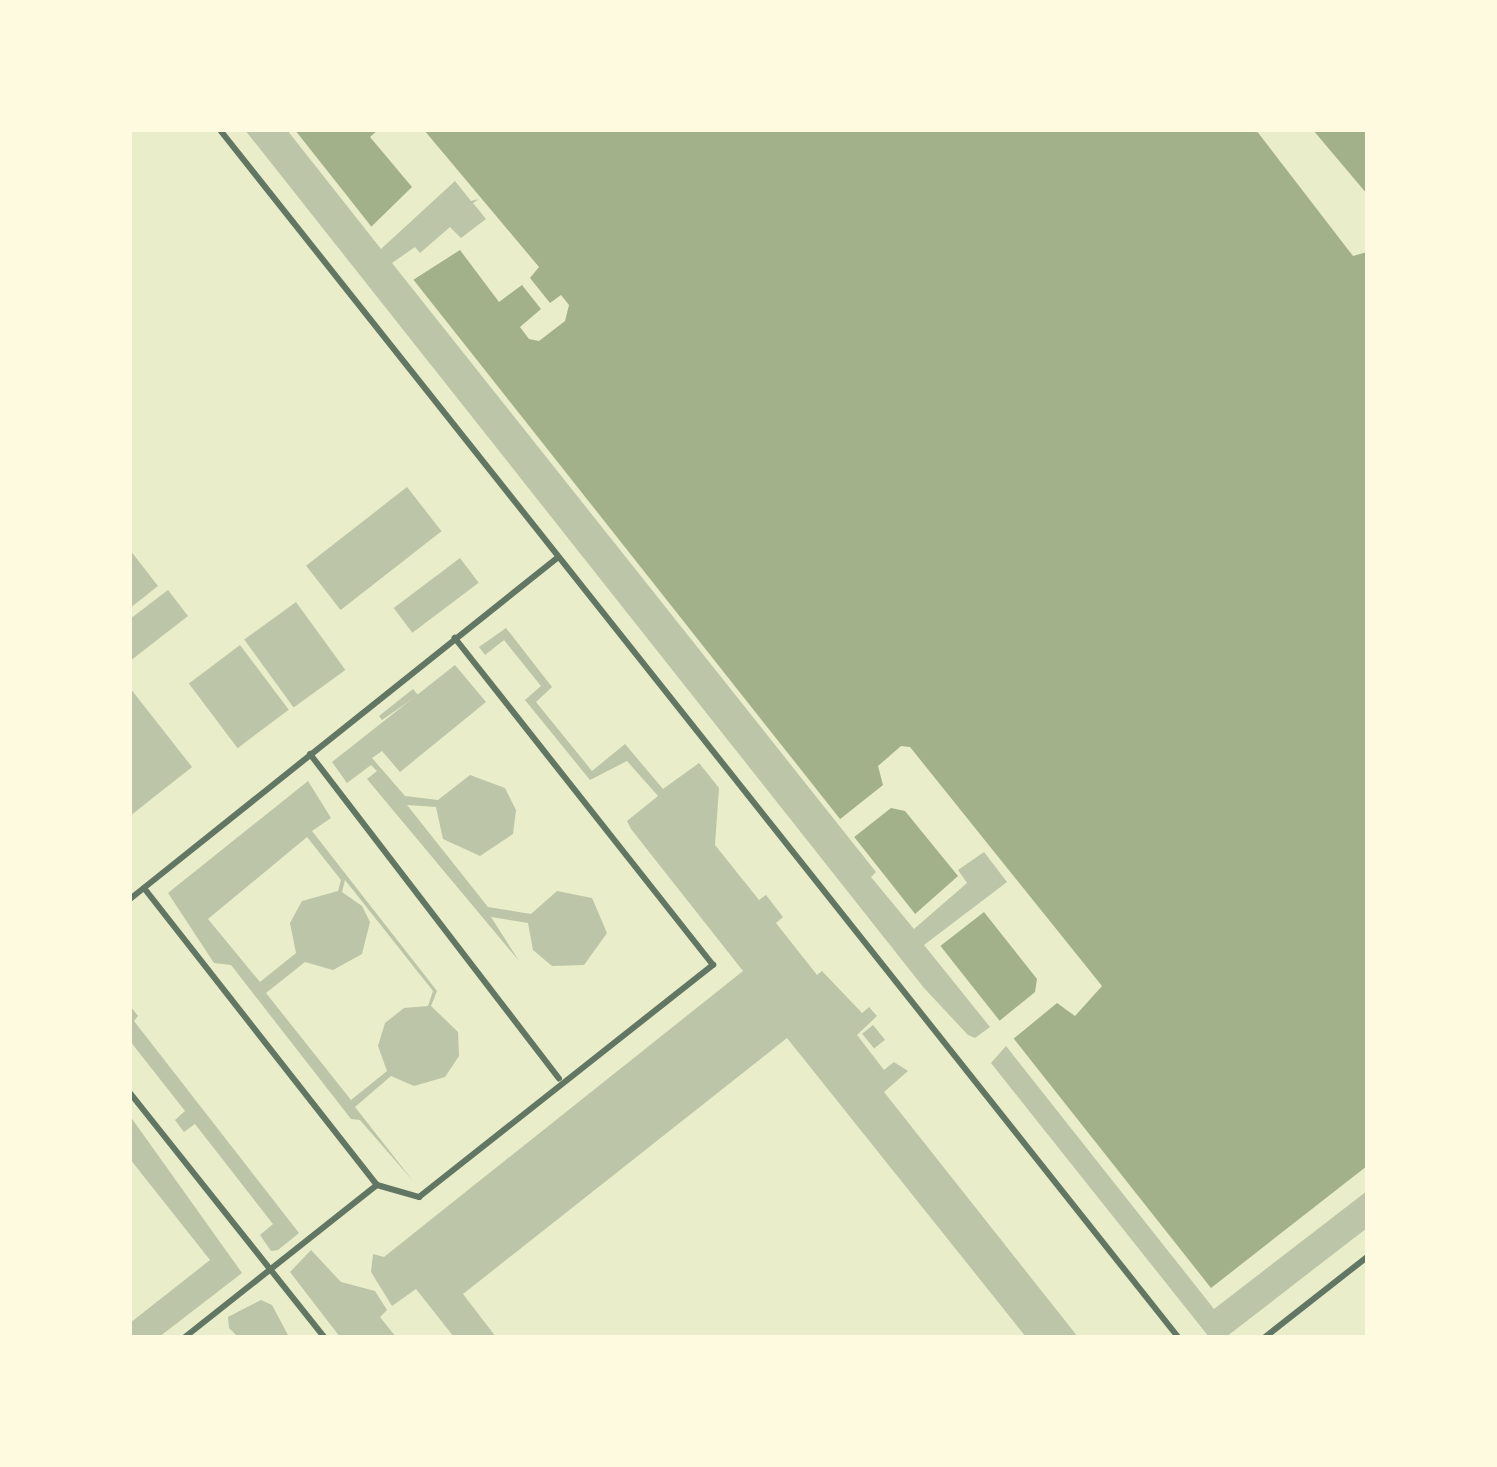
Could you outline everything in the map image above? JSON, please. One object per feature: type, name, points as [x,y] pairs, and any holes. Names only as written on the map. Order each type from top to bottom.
[{"type":"lane","points":[[220,130],[1178,1337]]},
{"type":"lane","points":[[130,899],[557,558]]},
{"type":"lane","points":[[144,888],[377,1185],[419,1197],[559,1079],[713,965],[455,638]]},
{"type":"lane","points":[[310,754],[559,1079]]},
{"type":"lane","points":[[130,1093],[324,1337]]},
{"type":"lane","points":[[185,1337],[377,1185]]},
{"type":"lane","points":[[1265,1337],[1367,1257]]},
{"type":"shaded area","points":[[295,130],[1367,130],[1367,1166],[1211,1288]]},
{"type":"pier","points":[[378,130],[424,130],[539,267],[530,278],[550,303],[561,295],[569,305],[565,321],[539,341],[529,339],[520,327],[541,309],[522,285],[499,302],[460,250],[413,280],[371,227],[412,187],[370,137]]},
{"type":"pier","points":[[1256,130],[1313,130],[1367,194],[1367,252],[1353,256]]},
{"type":"pier","points":[[901,746],[910,747],[1102,986],[1075,1016],[1057,1003],[1012,1040],[998,1022],[1035,992],[1037,979],[984,912],[939,947],[914,915],[958,876],[905,811],[891,808],[853,838],[839,820],[883,785],[878,766]]},
{"type":"building","points":[[245,130],[287,130],[381,249],[455,181],[471,201],[479,199],[473,203],[486,219],[461,238],[450,227],[420,253],[415,247],[392,263],[876,872],[871,877],[914,929],[967,883],[958,870],[984,852],[1007,882],[924,945],[990,1027],[975,1038],[968,1035],[924,988]]},
{"type":"building","points":[[407,487],[441,531],[341,610],[306,566]]},
{"type":"building","points":[[130,550],[158,586],[130,608]]},
{"type":"building","points":[[460,558],[479,583],[412,633],[394,608]]},
{"type":"building","points":[[168,590],[188,616],[130,661],[130,619]]},
{"type":"building","points":[[296,602],[345,670],[294,708],[244,640]]},
{"type":"building","points":[[506,628],[552,687],[536,702],[592,771],[625,744],[663,789],[699,763],[719,788],[715,845],[759,900],[766,895],[783,917],[776,923],[817,975],[822,971],[862,1013],[869,1007],[877,1016],[857,1035],[884,1070],[894,1062],[908,1071],[884,1092],[1078,1337],[1026,1337],[787,1038],[463,1294],[496,1337],[454,1337],[416,1289],[392,1306],[371,1272],[373,1254],[384,1257],[743,971],[627,821],[658,796],[627,761],[590,780],[525,700],[541,686],[504,640],[485,655],[479,647]]},
{"type":"building","points":[[240,645],[289,710],[238,748],[189,684]]},
{"type":"building","points":[[455,665],[486,702],[400,772],[382,751],[372,758],[405,796],[438,800],[470,775],[505,788],[516,810],[513,834],[480,856],[443,839],[436,807],[407,805],[488,907],[531,914],[557,891],[592,898],[607,933],[584,965],[552,966],[533,950],[528,923],[491,917],[519,961],[367,779],[377,771],[371,765],[347,783],[332,762]]},
{"type":"building","points":[[130,688],[192,767],[130,816]]},
{"type":"building","points":[[413,689],[418,695],[382,720],[379,716]]},
{"type":"building","points":[[308,781],[331,818],[312,831],[437,991],[431,1006],[458,1032],[459,1056],[445,1077],[414,1086],[391,1076],[355,1107],[413,1181],[360,1120],[351,1119],[231,965],[214,963],[168,893]],"holes":[[[307,837],[341,880],[338,891],[302,901],[290,923],[296,953],[260,982],[208,919]],[[345,880],[433,991],[428,1006],[404,1008],[385,1023],[378,1046],[387,1071],[351,1100],[266,993],[305,962],[333,970],[362,954],[370,922],[362,906],[342,892]]]},
{"type":"building","points":[[130,1006],[138,1016],[134,1021],[299,1233],[278,1250],[271,1251],[260,1235],[273,1224],[195,1124],[184,1132],[175,1120],[185,1111],[130,1041]]},
{"type":"building","points":[[873,1025],[885,1040],[874,1049],[862,1034]]},
{"type":"building","points":[[1006,1046],[1214,1309],[1367,1191],[1367,1228],[1226,1337],[1209,1337],[991,1063]]},
{"type":"building","points":[[130,1116],[242,1273],[159,1337],[130,1337],[130,1323],[210,1260],[130,1159]]},
{"type":"building","points":[[311,1250],[341,1282],[375,1291],[387,1310],[380,1317],[396,1337],[340,1337],[290,1272]]},
{"type":"building","points":[[261,1300],[272,1305],[289,1337],[238,1337],[229,1328],[228,1317]]}]
